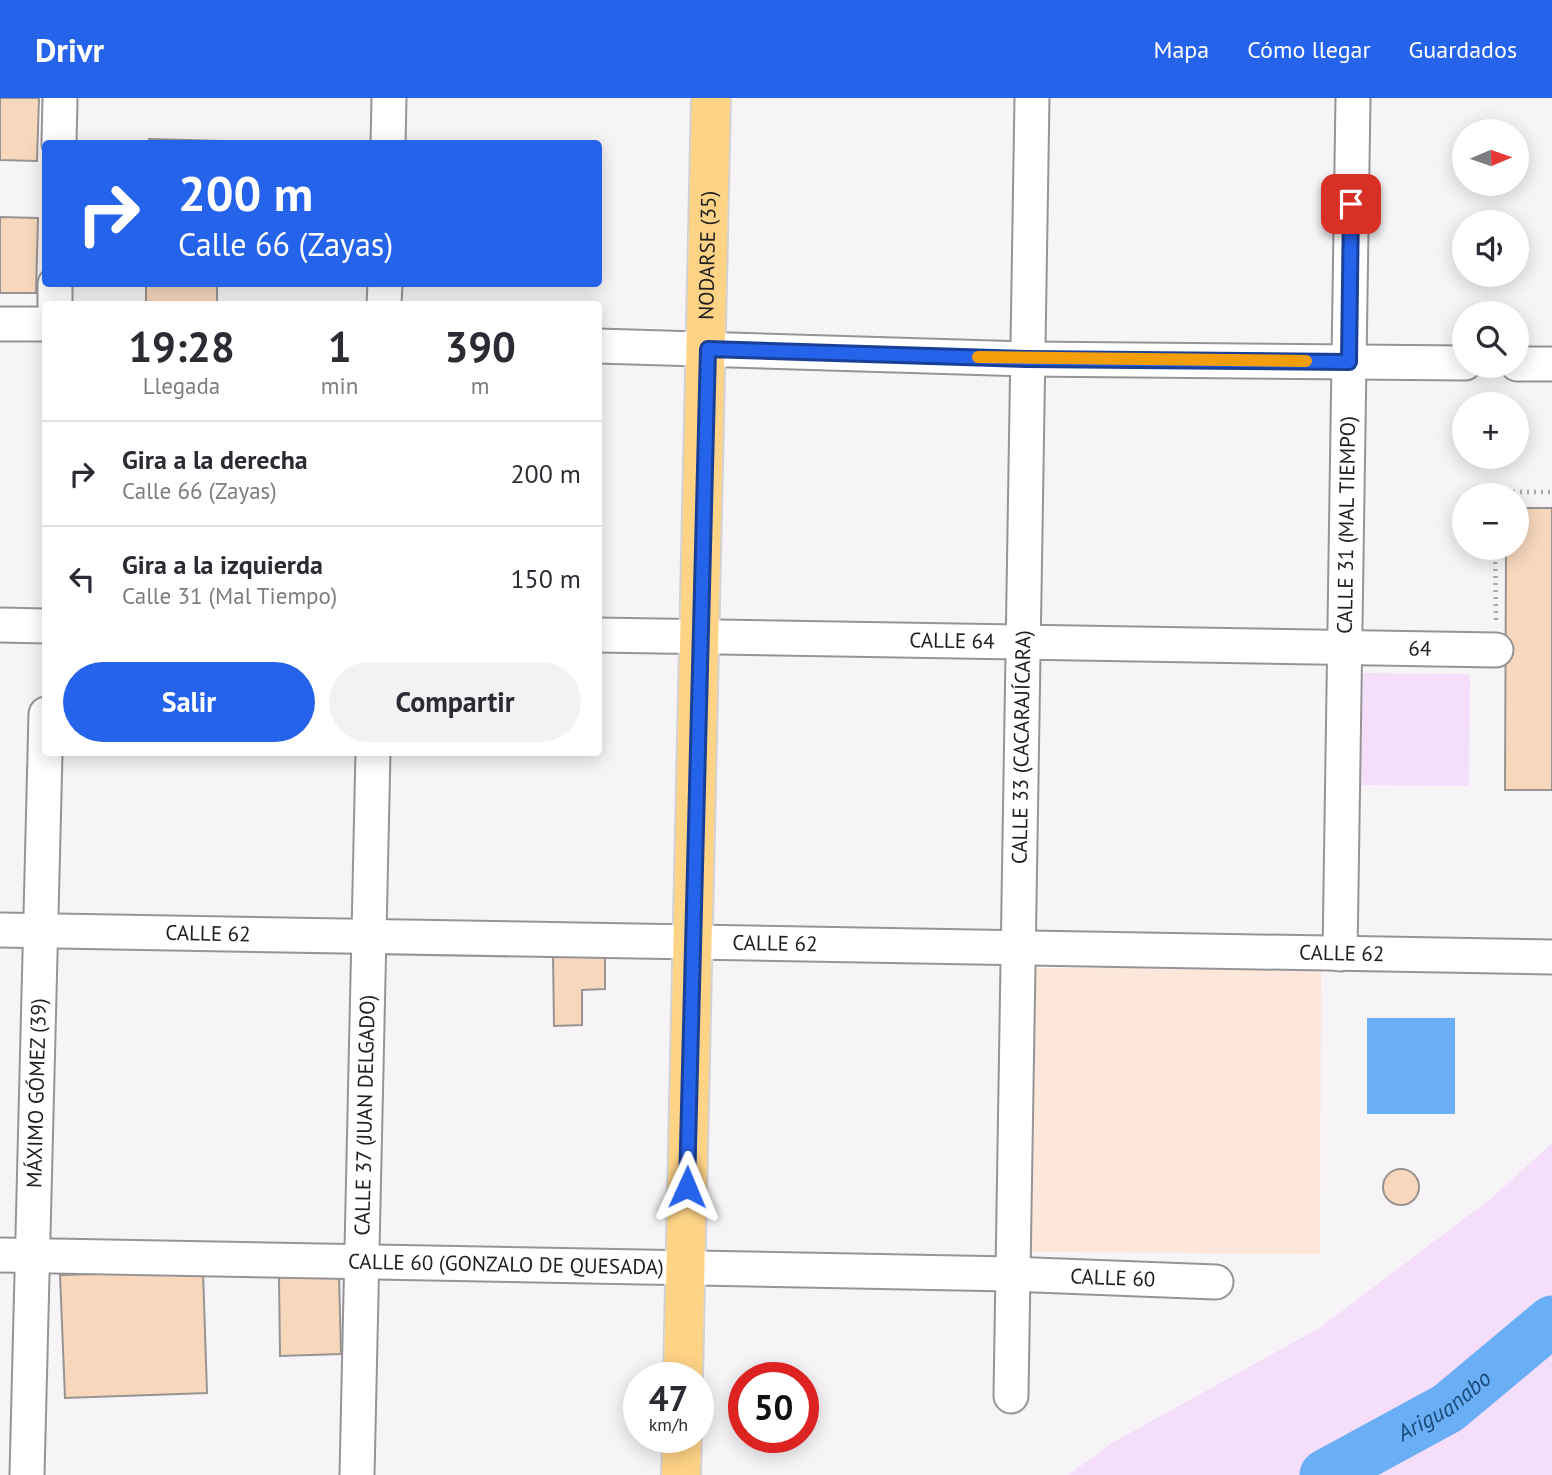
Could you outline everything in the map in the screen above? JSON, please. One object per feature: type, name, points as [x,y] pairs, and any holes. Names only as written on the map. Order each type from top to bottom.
[{"type":"main road","name":"NODARSE (35)","points":[[683,1362],[712,98]]},
{"type":"main road","points":[[681,1475],[682,1453]]},
{"type":"street","points":[[59,140],[60,98]]},
{"type":"street","points":[[388,140],[389,98]]},
{"type":"street","name":"CALLE 33 (CACARAJÍCARA)","points":[[1011,1396],[1010,1274],[1032,98]]},
{"type":"street","name":"CALLE 31 (MAL TIEMPO)","points":[[1340,954],[1353,98]]},
{"type":"street","points":[[0,324],[42,324]]},
{"type":"street","points":[[602,346],[1027,359],[1452,363]]},
{"type":"street","points":[[1529,364],[1552,364]]},
{"type":"street","points":[[0,625],[42,626]]},
{"type":"street","name":"CALLE 64","points":[[602,635],[1345,647]]},
{"type":"street","name":"64","points":[[1345,647],[1496,650]]},
{"type":"street","name":"MÁXIMO GÓMEZ (39)","points":[[27,1475],[45,756]]},
{"type":"street","name":"CALLE 37 (JUAN DELGADO)","points":[[357,1475],[373,756]]},
{"type":"street","name":"CALLE 62","points":[[0,930],[1552,957]]},
{"type":"street","name":"CALLE 60 (GONZALO DE QUESADA)","points":[[0,1255],[1010,1274]]},
{"type":"street","name":"CALLE 60","points":[[1010,1274],[1216,1282]]},
{"type":"path","points":[[1529,492],[1552,492]]},
{"type":"path","points":[[1495,560],[1496,650]]},
{"type":"shaded area","points":[[1359,673],[1470,674],[1469,786],[1358,785]]},
{"type":"shaded area","points":[[1031,968],[1321,969],[1320,1254],[1030,1252]]},
{"type":"shaded area","points":[[1552,1143],[1552,1475],[1068,1475],[1112,1443],[1321,1327],[1494,1196]]},
{"type":"water","points":[[1367,1018],[1455,1018],[1455,1114],[1367,1114]]},
{"type":"building","points":[[0,98],[39,98],[37,161],[0,160]]},
{"type":"building","points":[[0,217],[38,218],[36,293],[0,293]]},
{"type":"building","points":[[146,287],[217,287],[217,301],[146,301]]},
{"type":"building","points":[[1529,508],[1552,508],[1552,790],[1505,790],[1506,560],[1529,560]]},
{"type":"building","points":[[605,953],[605,989],[582,990],[582,1025],[554,1026],[553,954]]},
{"type":"building","points":[[1401,1169],[1414,1174],[1419,1187],[1414,1200],[1401,1205],[1388,1200],[1383,1187],[1388,1174]]},
{"type":"building","points":[[203,1271],[207,1393],[65,1398],[60,1275]]},
{"type":"building","points":[[339,1274],[341,1354],[280,1356],[279,1276]]},
{"type":"waterway","name":"Ariguanabo","points":[[1325,1475],[1448,1408],[1552,1321]]},
{"type":"slow traffic","points":[[978,357],[1306,361]]},
{"type":"route","points":[[687,1187],[708,349],[1027,359],[1349,362],[1351,204]]}]
